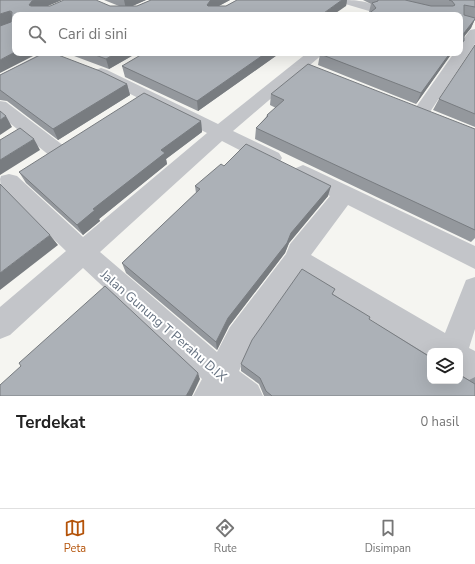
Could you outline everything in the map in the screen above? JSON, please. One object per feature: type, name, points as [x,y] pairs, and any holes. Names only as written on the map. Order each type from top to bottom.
[{"type":"street","points":[[346,0],[369,7]]},
{"type":"street","points":[[463,41],[472,26]]},
{"type":"street","points":[[0,81],[57,56]]},
{"type":"street","points":[[419,114],[454,56]]},
{"type":"street","points":[[0,325],[220,132],[311,63]]},
{"type":"street","points":[[88,68],[110,77],[475,258]]},
{"type":"street","points":[[110,77],[124,69]]},
{"type":"street","points":[[126,107],[145,95]]},
{"type":"street","points":[[0,106],[28,128],[63,147],[19,174]]},
{"type":"street","points":[[11,138],[28,128]]},
{"type":"street","name":"Jalan Gunung T Perahu D.IX","points":[[19,174],[83,252],[216,387],[247,396]]},
{"type":"street","points":[[216,387],[240,337],[297,258],[299,252],[344,194]]},
{"type":"street","points":[[297,258],[308,267],[442,348]]},
{"type":"street","points":[[454,348],[475,289]]},
{"type":"street","points":[[463,361],[475,369]]},
{"type":"building","points":[[0,0],[34,0],[29,5],[31,6],[50,6],[64,0],[96,0],[110,6],[137,6],[151,0],[211,0],[207,5],[208,6],[226,6],[237,0],[342,0],[325,12],[10,11],[0,14]]},
{"type":"building","points":[[405,0],[431,6],[453,6],[455,5],[449,0],[475,0],[475,7],[464,5],[464,15],[475,19],[464,33],[463,41],[463,12],[371,12],[376,8],[372,3],[378,1]]},
{"type":"building","points":[[12,12],[12,54],[0,60],[0,26],[11,22]]},
{"type":"building","points":[[475,45],[475,114],[439,99]]},
{"type":"building","points":[[38,56],[61,56],[100,71],[127,84],[53,129],[0,90],[0,75]]},
{"type":"building","points":[[98,56],[111,56],[106,59]]},
{"type":"building","points":[[139,56],[262,56],[197,101],[122,66]]},
{"type":"building","points":[[325,56],[448,56],[421,93]]},
{"type":"building","points":[[308,64],[475,129],[475,230],[256,128],[268,116],[267,115],[284,100],[271,94]]},
{"type":"building","points":[[144,93],[201,121],[161,150],[165,153],[93,209],[95,210],[77,225],[19,172]]},
{"type":"building","points":[[0,111],[6,116],[0,120]]},
{"type":"building","points":[[20,128],[34,139],[0,160],[0,140]]},
{"type":"building","points":[[246,144],[331,186],[291,233],[287,243],[228,318],[216,342],[122,263],[200,189],[195,186],[221,164],[224,166]]},
{"type":"building","points":[[0,184],[50,235],[0,273]]},
{"type":"building","points":[[302,269],[335,289],[332,294],[370,317],[369,319],[427,355],[427,384],[463,384],[463,377],[475,384],[475,396],[272,396],[266,391],[260,378],[241,364],[252,340]]},
{"type":"building","points":[[105,286],[198,373],[186,396],[0,396],[0,385],[21,366],[19,363]]}]
